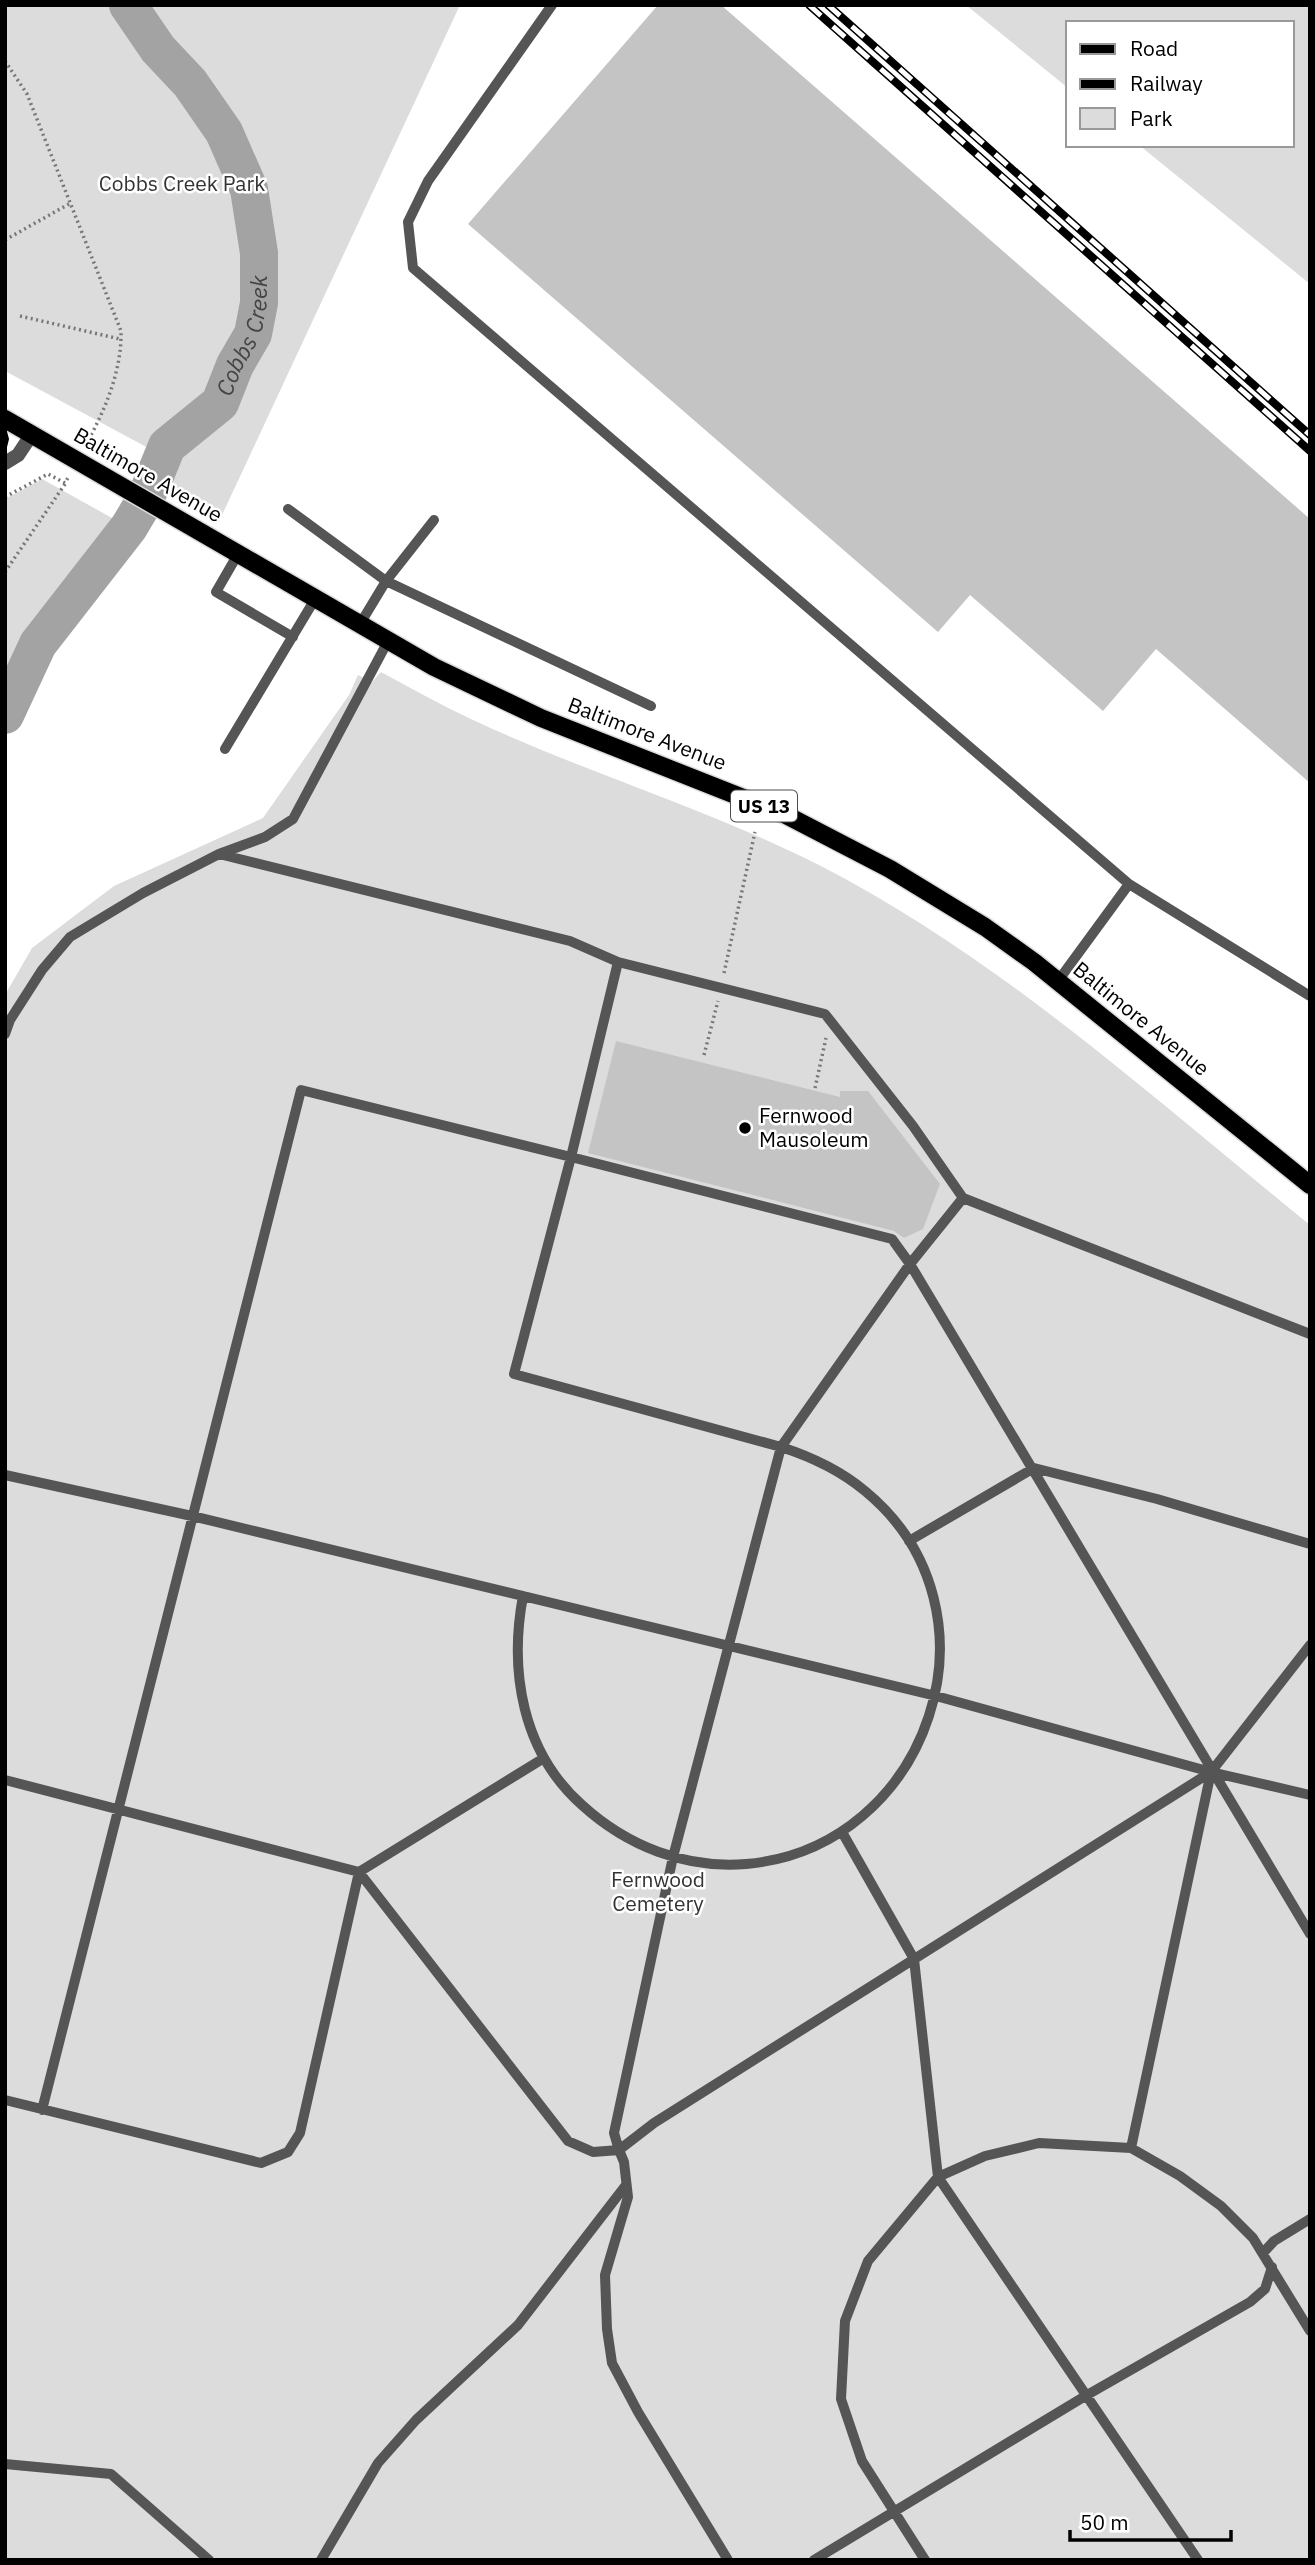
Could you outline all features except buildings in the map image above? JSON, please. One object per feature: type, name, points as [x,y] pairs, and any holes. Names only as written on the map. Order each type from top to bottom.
[{"type":"main road","name":"Baltimore Avenue","points":[[5,419],[388,641],[541,718],[730,791],[842,843],[947,903],[1058,981],[1310,1185]]},
{"type":"street","points":[[5,463],[18,455],[32,434]]},
{"type":"lane","points":[[552,5],[428,181],[408,222],[413,268],[1129,884],[1310,996]]},
{"type":"lane","points":[[288,509],[386,580],[651,706]]},
{"type":"lane","points":[[360,624],[386,580],[433,520]]},
{"type":"lane","points":[[237,554],[216,592],[293,637]]},
{"type":"lane","points":[[225,749],[315,599]]},
{"type":"lane","points":[[5,1034],[10,1020],[43,970],[70,937],[219,854],[265,837],[293,819],[388,641]]},
{"type":"lane","points":[[219,854],[570,942],[618,962],[825,1014],[913,1126],[963,1198],[1310,1334]]},
{"type":"lane","points":[[1058,981],[1129,884]]},
{"type":"lane","points":[[523,1596],[517,1629],[516,1662],[520,1696],[530,1728],[544,1758],[559,1781],[598,1820],[646,1848],[673,1857],[731,1865],[760,1863],[789,1856],[842,1832],[869,1812],[893,1787],[921,1739],[936,1696],[940,1664],[935,1611],[923,1570],[909,1541],[867,1492],[821,1462],[781,1447],[514,1374],[571,1157],[618,962]]},
{"type":"lane","points":[[42,2110],[301,1090],[892,1239],[910,1264],[1034,1468],[1310,1934]]},
{"type":"lane","points":[[728,2560],[638,2412],[612,2363],[607,2329],[605,2275],[628,2197],[624,2162],[614,2133],[673,1857],[781,1447],[910,1264],[963,1198]]},
{"type":"lane","points":[[909,1541],[1034,1468],[1157,1499],[1310,1544]]},
{"type":"lane","points":[[5,1475],[192,1516],[936,1696],[1212,1772],[1310,1795]]},
{"type":"lane","points":[[5,1780],[119,1807],[359,1872],[568,2141],[593,2152],[619,2150],[654,2123],[1212,1772],[1310,1645]]},
{"type":"lane","points":[[5,2100],[261,2163],[288,2151],[300,2133],[359,1872],[544,1758]]},
{"type":"lane","points":[[1131,2148],[1212,1772]]},
{"type":"lane","points":[[842,1832],[914,1959],[938,2177],[1198,2560]]},
{"type":"lane","points":[[925,2560],[862,2461],[841,2399],[845,2321],[868,2261],[938,2177],[985,2156],[1039,2143],[1131,2148],[1180,2176],[1221,2206],[1253,2238],[1310,2331]]},
{"type":"lane","points":[[321,2560],[378,2463],[416,2420],[518,2325],[626,2185]]},
{"type":"lane","points":[[1263,2253],[1274,2241],[1310,2219]]},
{"type":"lane","points":[[814,2560],[1087,2395],[1250,2302],[1265,2289],[1272,2267]]},
{"type":"lane","points":[[7,2466],[111,2474],[209,2560]]},
{"type":"path","points":[[5,61],[27,94],[121,331],[116,375],[89,439]]},
{"type":"path","points":[[5,240],[69,204]]},
{"type":"path","points":[[20,316],[121,339]]},
{"type":"path","points":[[5,497],[48,474],[65,483]]},
{"type":"path","points":[[5,572],[69,476]]},
{"type":"path","points":[[705,1055],[755,832]]},
{"type":"path","points":[[814,1088],[830,1021]]},
{"type":"green space","name":"Cobbs Creek Park","points":[[5,5],[460,5],[222,515],[163,480],[165,457],[5,371]]},
{"type":"green space","points":[[966,5],[1310,5],[1310,284],[1141,147],[1294,147],[1294,21],[1066,21],[1066,86]]},
{"type":"green space","points":[[42,479],[130,528],[39,644],[5,715],[5,499]]},
{"type":"green space","name":"Fernwood Cemetery","points":[[381,672],[516,739],[778,846],[821,866],[887,903],[951,943],[1074,1033],[1310,1225],[1310,2560],[5,2560],[5,995],[32,948],[114,886],[263,818],[349,695],[358,675],[372,682]]},
{"type":"waterway","name":"Cobbs Creek","points":[[5,715],[38,644],[129,527],[145,500],[167,446],[220,403],[235,365],[253,334],[259,303],[259,253],[249,189],[224,132],[190,83],[158,49],[128,5]]},
{"type":"tram line","points":[[5,428],[8,439],[5,451]]},
{"type":"railway","points":[[809,5],[1310,451]]},
{"type":"railway","points":[[828,5],[1310,435]]},
{"type":"place","name":"Fernwood Mausoleum","points":[[745,1128]]}]
